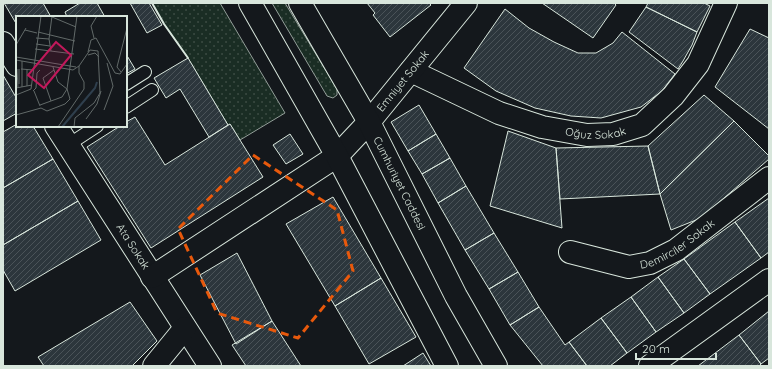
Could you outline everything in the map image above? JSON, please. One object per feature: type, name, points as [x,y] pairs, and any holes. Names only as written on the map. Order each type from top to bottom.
[{"type":"street","points":[[250,3],[337,156],[447,366]]},
{"type":"street","name":"Cumhuriyet Caddesi","points":[[300,3],[369,122],[456,296],[496,366]]},
{"type":"street","name":"Emniyet Sokak","points":[[152,277],[337,156],[369,122],[466,3]]},
{"type":"street","name":"Oğuz Sokak","points":[[410,70],[499,113],[542,127],[587,135],[613,134],[642,125],[672,96],[698,64],[726,3]]},
{"type":"street","points":[[3,43],[16,63]]},
{"type":"street","name":"Ata Sokak","points":[[60,131],[210,366]]},
{"type":"street","name":"Demirciler Sokak","points":[[570,252],[629,267],[650,263],[676,250],[769,178]]},
{"type":"street","points":[[650,366],[769,280]]},
{"type":"street","points":[[154,366],[185,328]]},
{"type":"lane","points":[[127,83],[145,72]]},
{"type":"lane","points":[[127,106],[152,90]]},
{"type":"lane","points":[[60,131],[90,127]]},
{"type":"highlighted area","points":[[253,155],[337,210],[353,271],[298,338],[217,313],[178,229]]},
{"type":"green space","points":[[152,3],[220,3],[285,113],[240,140],[230,124],[228,125],[188,58],[164,24]]},
{"type":"green space","points":[[272,3],[285,3],[337,89],[337,95],[333,98],[327,96]]},
{"type":"building","points":[[4,3],[43,3],[50,16],[16,16],[16,23]]},
{"type":"building","points":[[80,3],[97,3],[104,16],[67,16],[65,12]]},
{"type":"building","points":[[130,3],[149,3],[162,25],[147,33]]},
{"type":"building","points":[[367,3],[429,3],[431,5],[390,37],[373,15],[375,13]]},
{"type":"building","points":[[542,3],[614,3],[616,5],[593,38]]},
{"type":"building","points":[[648,3],[704,3],[710,6],[697,32],[646,7]]},
{"type":"building","points":[[646,7],[697,32],[692,45],[678,69],[629,32]]},
{"type":"building","points":[[505,9],[529,28],[578,53],[596,53],[613,43],[622,32],[675,74],[662,91],[641,107],[601,118],[571,116],[535,108],[496,91],[464,68]]},
{"type":"building","points":[[750,29],[769,38],[769,129],[715,87]]},
{"type":"building","points":[[127,56],[135,69],[127,73]]},
{"type":"building","points":[[188,58],[228,125],[209,137],[180,89],[166,98],[154,78]]},
{"type":"building","points":[[3,75],[16,97],[16,114],[3,121]]},
{"type":"building","points":[[704,95],[734,121],[660,194],[648,146]]},
{"type":"building","points":[[419,105],[436,134],[408,151],[391,122]]},
{"type":"building","points":[[135,117],[165,165],[230,124],[263,177],[151,248],[87,147],[118,127],[127,127],[127,121]]},
{"type":"building","points":[[734,121],[769,156],[769,159],[701,218],[671,230],[660,194]]},
{"type":"building","points":[[16,125],[16,127],[34,127],[53,159],[3,188],[3,132]]},
{"type":"building","points":[[508,131],[556,148],[562,228],[490,206]]},
{"type":"building","points":[[290,134],[303,154],[286,164],[273,145]]},
{"type":"building","points":[[436,134],[450,158],[422,174],[408,151]]},
{"type":"building","points":[[648,146],[660,194],[560,199],[556,148]]},
{"type":"building","points":[[450,158],[466,186],[438,203],[422,174]]},
{"type":"building","points":[[53,159],[78,201],[3,245],[3,188]]},
{"type":"building","points":[[466,186],[494,233],[465,250],[438,203]]},
{"type":"building","points":[[333,197],[381,278],[335,306],[286,224]]},
{"type":"building","points":[[769,198],[769,252],[761,258],[735,222]]},
{"type":"building","points":[[78,201],[101,240],[15,291],[3,270],[3,245]]},
{"type":"building","points":[[735,222],[761,258],[710,294],[684,259]]},
{"type":"building","points":[[494,233],[518,272],[489,289],[465,250]]},
{"type":"building","points":[[237,253],[272,321],[236,344],[200,275]]},
{"type":"building","points":[[684,259],[710,294],[684,313],[658,277]]},
{"type":"building","points":[[518,272],[539,307],[510,325],[489,289]]},
{"type":"building","points":[[658,277],[684,313],[656,332],[631,297]]},
{"type":"building","points":[[381,278],[416,337],[369,364],[335,306]]},
{"type":"building","points":[[631,297],[656,332],[627,353],[601,318]]},
{"type":"building","points":[[130,302],[157,341],[132,366],[44,366],[38,357]]},
{"type":"building","points":[[539,307],[565,345],[569,342],[587,366],[543,366],[510,325]]},
{"type":"building","points":[[769,311],[769,358],[761,364],[739,335]]},
{"type":"building","points":[[601,318],[627,353],[610,366],[587,366],[569,342]]},
{"type":"building","points":[[272,321],[301,366],[246,366],[232,345]]},
{"type":"building","points":[[739,335],[761,364],[759,366],[698,366]]},
{"type":"building","points":[[423,353],[431,366],[403,366]]},
{"type":"wall","points":[[152,3],[164,24],[188,58]]}]
